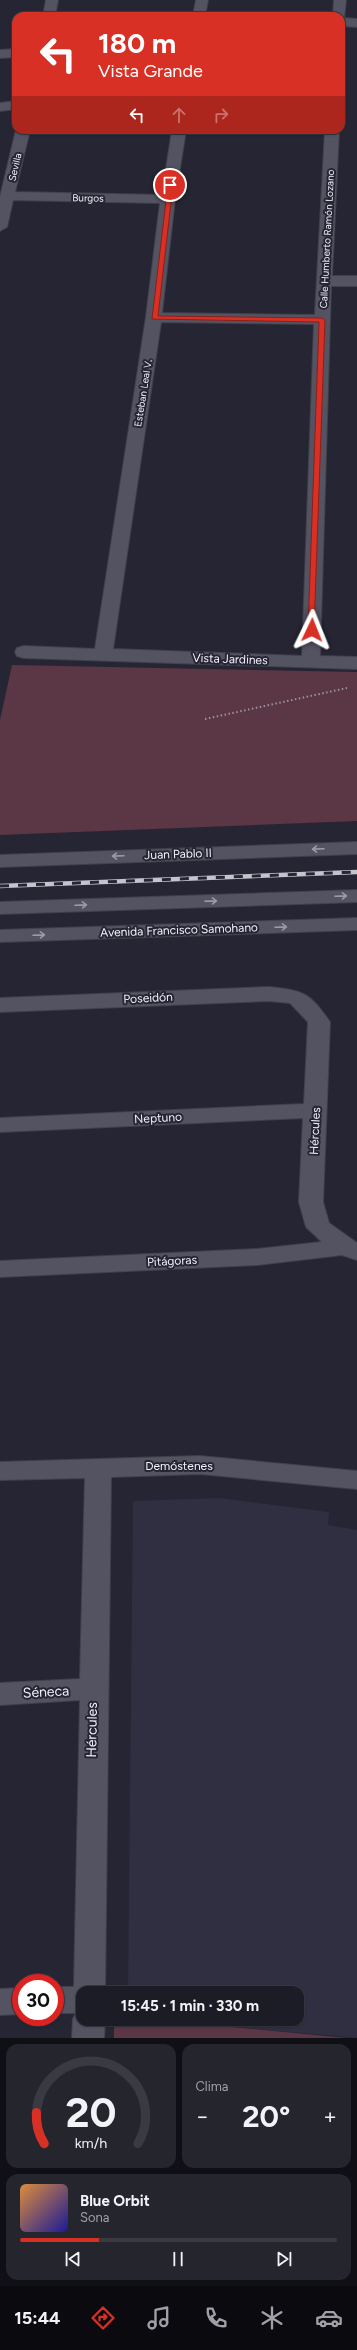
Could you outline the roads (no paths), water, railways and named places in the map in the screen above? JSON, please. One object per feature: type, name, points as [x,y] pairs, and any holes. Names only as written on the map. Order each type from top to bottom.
[{"type":"street","points":[[50,12],[52,0]]},
{"type":"street","points":[[200,12],[202,0]]},
{"type":"street","points":[[339,12],[340,0]]},
{"type":"street","points":[[345,22],[357,23]]},
{"type":"street","points":[[0,54],[12,53]]},
{"type":"street","points":[[0,107],[12,106]]},
{"type":"street","name":"Sevilla","points":[[0,227],[23,134]]},
{"type":"street","name":"Esteban Leal V.","points":[[102,655],[154,317],[168,199],[178,134]]},
{"type":"street","name":"Calle Humberto Ramón Lozano","points":[[310,661],[322,320],[326,280],[332,134]]},
{"type":"street","name":"Burgos","points":[[8,196],[168,199]]},
{"type":"street","points":[[326,280],[357,281]]},
{"type":"street","points":[[154,317],[322,320]]},
{"type":"street","name":"Vista Jardines","points":[[24,652],[357,663]]},
{"type":"street","name":"Juan Pablo II","points":[[0,861],[357,848]]},
{"type":"street","points":[[0,908],[357,896]]},
{"type":"street","name":"Avenida Francisco Samohano","points":[[0,936],[357,924]]},
{"type":"street","name":"Poseidón","points":[[0,1005],[242,994],[296,997]]},
{"type":"street","name":"Hércules","points":[[296,997],[310,1009],[319,1022],[311,1202],[318,1227],[351,1250]]},
{"type":"street","name":"Neptuno","points":[[0,1125],[316,1110]]},
{"type":"street","name":"Pitágoras","points":[[0,1269],[257,1257],[351,1250]]},
{"type":"street","name":"Demóstenes","points":[[0,1471],[200,1465],[357,1480]]},
{"type":"street","name":"Hércules","points":[[89,1986],[98,1467]]},
{"type":"street","name":"Séneca","points":[[0,1694],[93,1689]]},
{"type":"street","points":[[64,2000],[76,2000]]},
{"type":"street","points":[[0,2002],[12,2001]]},
{"type":"street","points":[[88,2038],[89,2026]]},
{"type":"railway","points":[[0,886],[357,872]]}]
